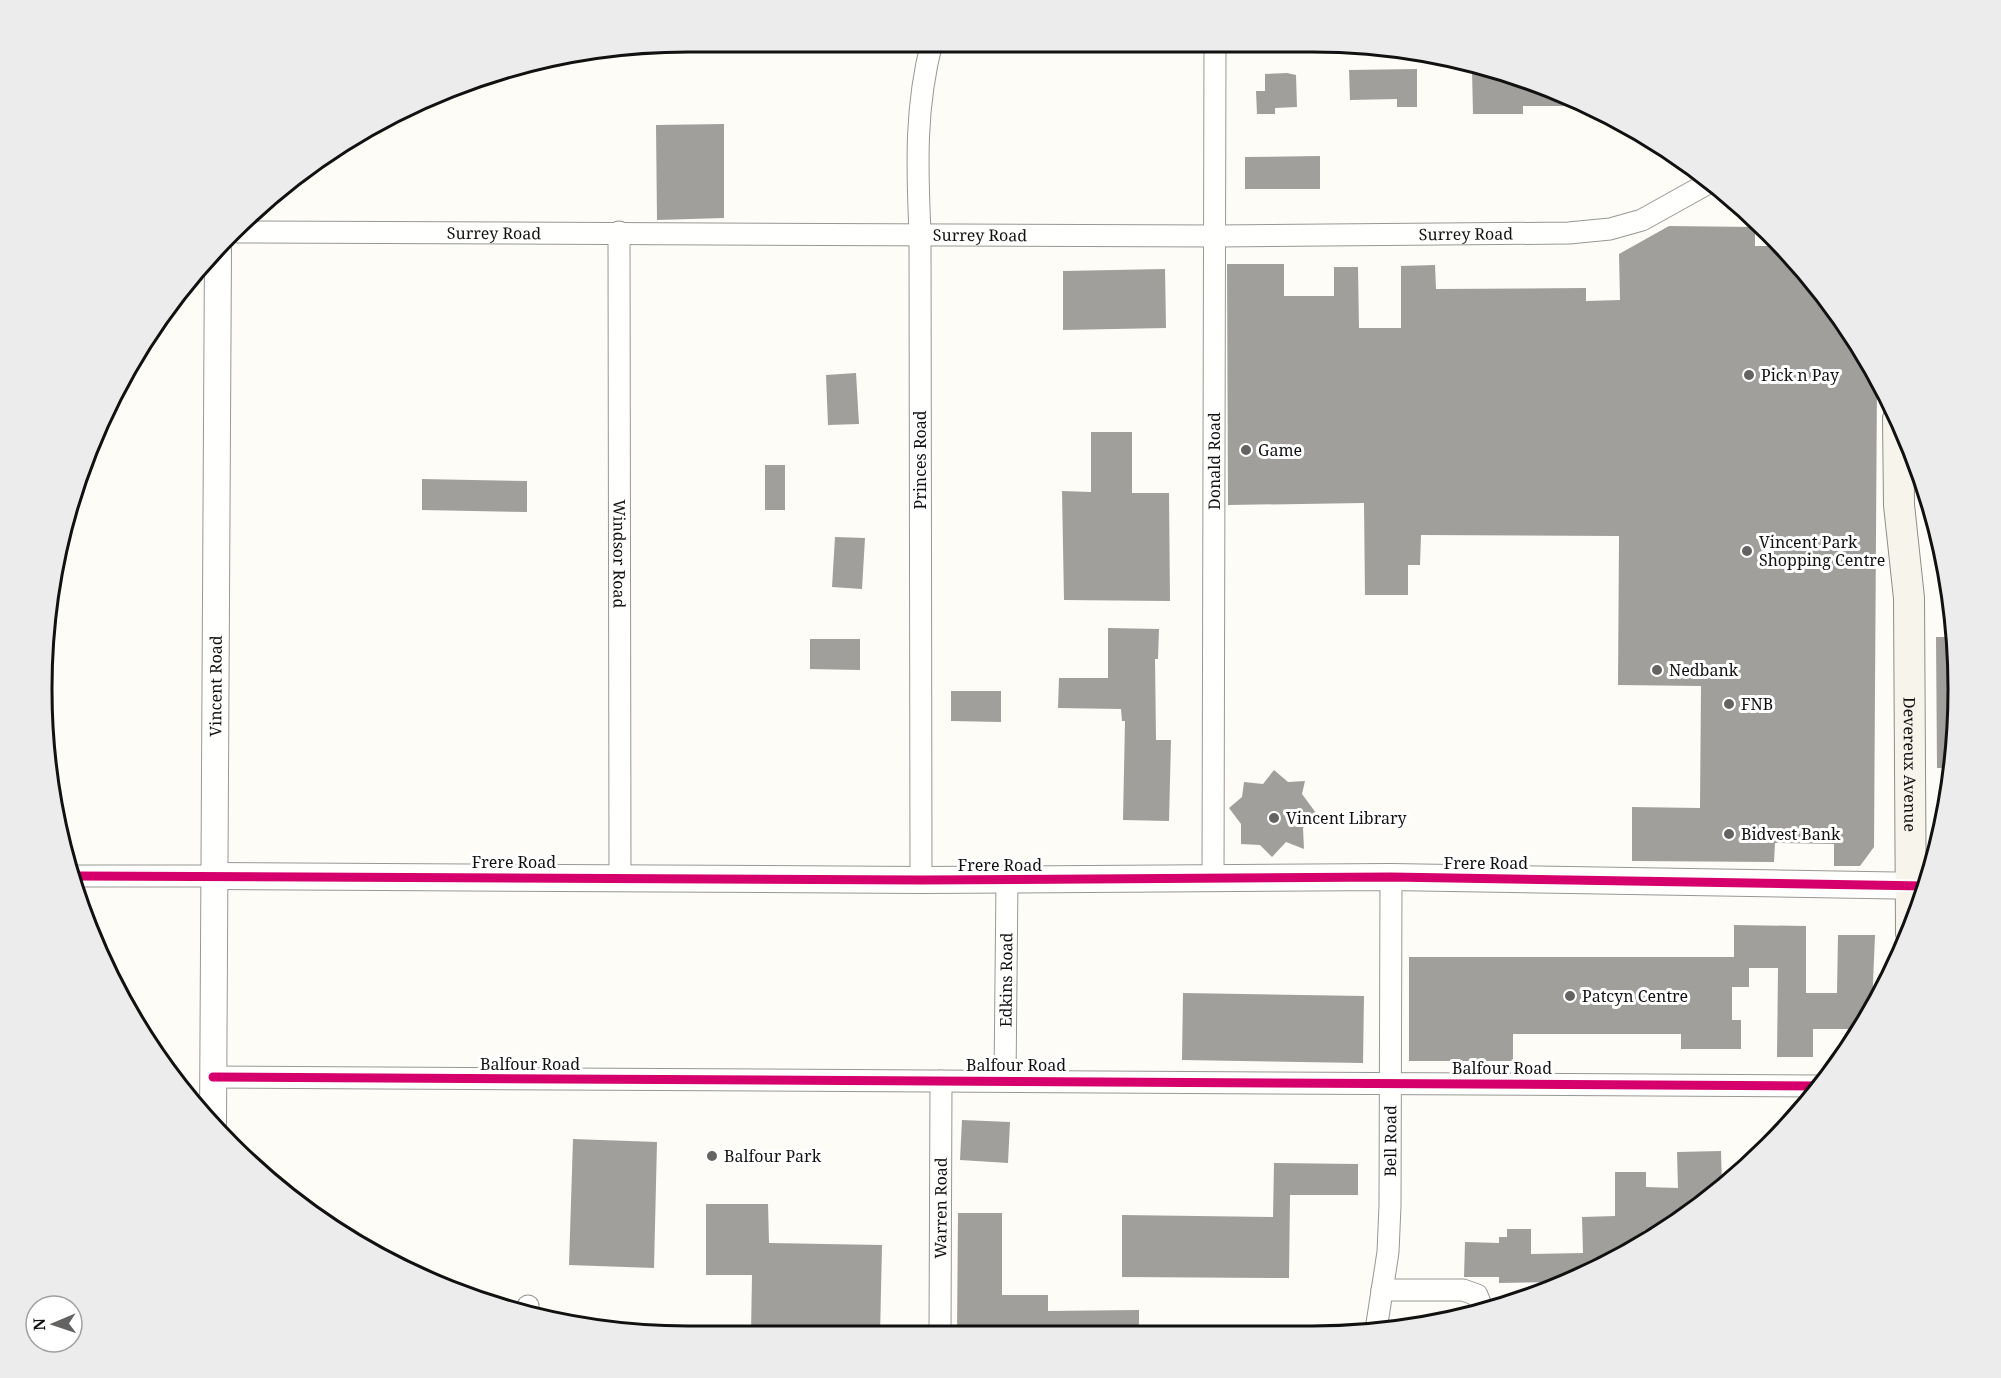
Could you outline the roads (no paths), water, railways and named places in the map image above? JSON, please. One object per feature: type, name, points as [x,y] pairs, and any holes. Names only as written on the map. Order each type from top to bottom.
[{"type":"main road","name":"Devereux Avenue","points":[[1898,441],[1899,505],[1909,597],[1918,884]]},
{"type":"main road","name":"Devereux Avenue","points":[[1909,597],[1917,491]]},
{"type":"street","name":"Princes Road","points":[[921,880],[920,233],[917,132],[921,87],[930,52]]},
{"type":"street","name":"Donald Road","points":[[1213,879],[1215,52]]},
{"type":"street","name":"Surrey Road","points":[[246,232],[1216,236],[1569,233],[1610,229],[1642,220],[1702,186]]},
{"type":"street","name":"Windsor Road","points":[[619,232],[620,877]]},
{"type":"street","name":"Vincent Road","points":[[213,1112],[218,261]]},
{"type":"street","name":"Frere Road","points":[[81,876],[921,880],[1391,877],[1917,886]]},
{"type":"street","name":"Bell Road","points":[[1377,1322],[1390,1206],[1391,877]]},
{"type":"street","name":"Edkins Road","points":[[1005,1080],[1006,880]]},
{"type":"street","name":"Balfour Road","points":[[213,1077],[1809,1086]]},
{"type":"street","name":"Warren Road","points":[[940,1326],[941,1081]]},
{"type":"street","points":[[1382,1290],[1463,1290],[1477,1295],[1480,1303]]},
{"type":"place","name":"Pick n Pay","points":[[1749,375]]},
{"type":"place","name":"Game","points":[[1246,450]]},
{"type":"place","name":"Vincent Park Shopping Centre","points":[[1747,551]]},
{"type":"place","name":"Nedbank","points":[[1657,670]]},
{"type":"place","name":"FNB","points":[[1729,704]]},
{"type":"place","name":"Vincent Library","points":[[1274,818]]},
{"type":"place","name":"Bidvest Bank","points":[[1729,834]]},
{"type":"place","name":"Patcyn Centre","points":[[1570,996]]},
{"type":"place","name":"Balfour Park","points":[[712,1156]]}]
